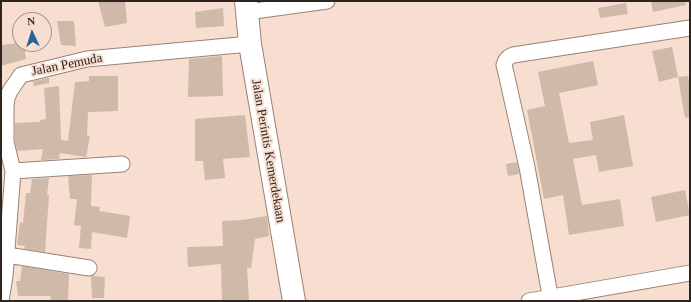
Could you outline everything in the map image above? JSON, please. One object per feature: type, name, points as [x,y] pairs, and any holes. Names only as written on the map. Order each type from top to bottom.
[{"type":"highway","name":"Jalan Perintis Kemerdekaan","points":[[247,6],[250,44],[294,301]]},
{"type":"street","points":[[247,6],[280,1]]},
{"type":"street","points":[[247,6],[327,1]]},
{"type":"street","points":[[551,299],[527,167],[504,65],[506,60],[513,55],[690,28]]},
{"type":"street","name":"Jalan Pemuda","points":[[1,301],[7,255],[13,171],[6,142],[6,106],[10,91],[21,75],[87,59],[250,44]]},
{"type":"street","points":[[1,83],[21,75]]},
{"type":"street","points":[[13,171],[122,164]]},
{"type":"street","points":[[7,255],[89,268]]},
{"type":"street","points":[[530,301],[551,299],[690,273]]},
{"type":"building","points":[[98,1],[125,1],[127,23],[105,27]]},
{"type":"building","points":[[651,1],[685,1],[686,5],[653,12]]},
{"type":"building","points":[[626,3],[628,14],[600,18],[598,8]]},
{"type":"building","points":[[223,8],[224,26],[196,28],[195,12]]},
{"type":"building","points":[[57,21],[74,21],[76,46],[61,45]]},
{"type":"building","points":[[12,44],[12,52],[25,52],[26,59],[1,66],[1,45]]},
{"type":"building","points":[[672,47],[678,77],[659,82],[652,51]]},
{"type":"building","points":[[222,56],[223,96],[188,97],[189,59]]},
{"type":"building","points":[[593,61],[598,85],[559,93],[569,143],[593,140],[590,122],[624,115],[633,166],[599,172],[596,155],[573,159],[582,205],[620,199],[624,226],[569,235],[563,195],[544,199],[527,110],[545,106],[538,72]]},
{"type":"building","points":[[89,76],[118,76],[118,111],[88,112],[87,136],[90,136],[86,157],[60,153],[59,159],[41,160],[43,149],[17,151],[15,141],[15,123],[40,122],[40,120],[46,119],[44,88],[59,86],[61,140],[68,141],[75,82],[89,81]]},
{"type":"building","points":[[688,76],[690,88],[690,117],[685,118],[678,77]]},
{"type":"building","points":[[49,78],[49,83],[34,86],[33,81]]},
{"type":"building","points":[[245,115],[250,157],[223,159],[225,178],[205,180],[203,161],[195,161],[195,119]]},
{"type":"building","points":[[517,162],[519,174],[508,176],[506,164]]},
{"type":"building","points":[[92,175],[91,206],[100,207],[99,211],[130,216],[127,238],[92,232],[91,249],[79,248],[81,226],[74,225],[77,199],[70,199],[68,176]]},
{"type":"building","points":[[49,178],[45,252],[24,249],[25,246],[17,245],[20,222],[23,223],[26,193],[30,193],[32,179]]},
{"type":"building","points":[[685,190],[690,215],[656,222],[651,197]]},
{"type":"building","points":[[267,216],[269,236],[255,239],[251,268],[247,268],[249,301],[222,301],[221,264],[188,267],[187,247],[223,246],[222,221],[242,220]]},
{"type":"building","points":[[22,266],[69,274],[68,301],[50,301],[51,296],[18,296],[16,281],[20,281]]},
{"type":"building","points":[[91,277],[105,277],[104,298],[92,298]]}]
